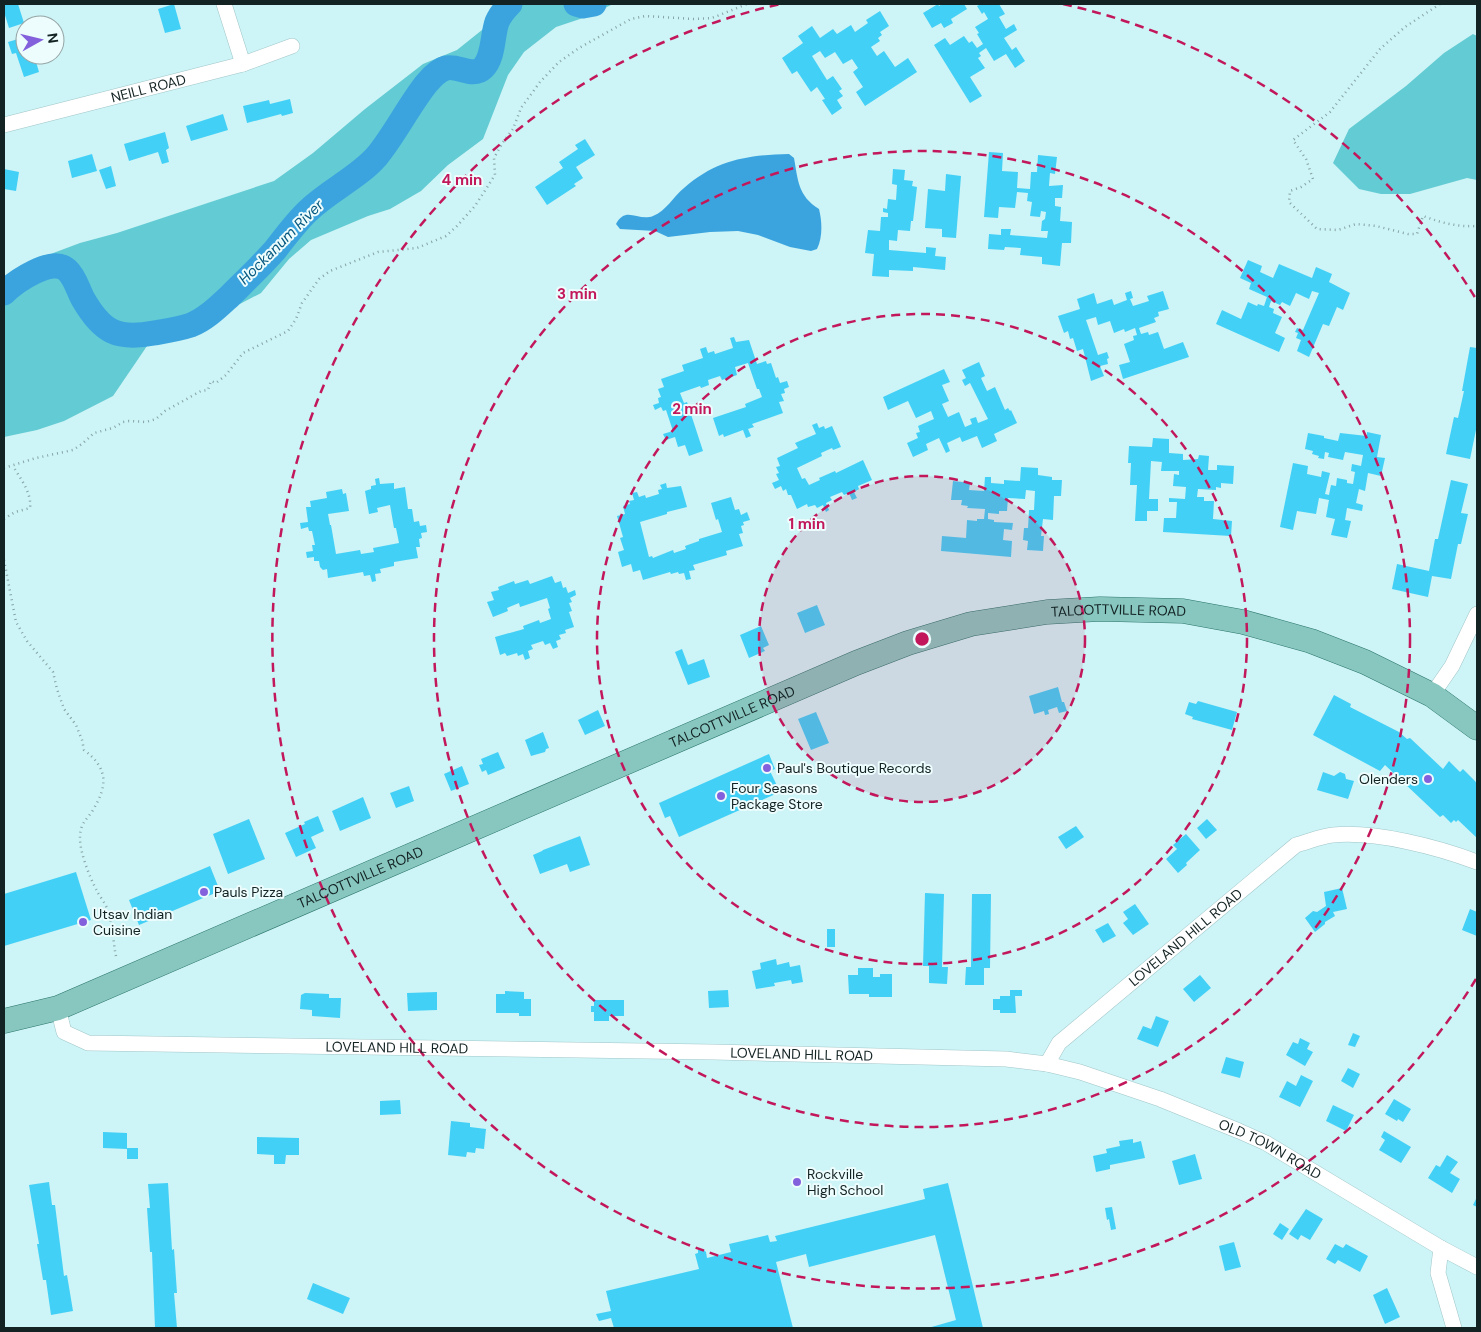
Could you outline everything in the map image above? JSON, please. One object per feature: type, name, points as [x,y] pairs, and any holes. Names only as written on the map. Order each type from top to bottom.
[{"type":"main road","name":"TALCOTTVILLE ROAD","points":[[4,1021],[58,1008],[856,663],[908,643],[971,624],[1047,612],[1100,608],[1183,612],[1243,622],[1311,641],[1365,662],[1432,696],[1477,728]]},
{"type":"street","points":[[224,4],[243,64]]},
{"type":"street","name":"NEILL ROAD","points":[[4,125],[243,64],[292,46]]},
{"type":"street","points":[[1432,696],[1452,666],[1477,614]]},
{"type":"street","name":"LOVELAND HILL ROAD","points":[[58,1008],[64,1032],[88,1043],[713,1052],[1006,1059],[1047,1064],[1059,1043],[1296,846],[1330,835],[1356,834],[1385,838],[1453,853],[1477,862]]},
{"type":"street","name":"OLD TOWN ROAD","points":[[1047,1064],[1080,1072],[1160,1099],[1266,1143],[1441,1248],[1477,1267]]},
{"type":"street","points":[[1441,1248],[1438,1273],[1454,1328]]},
{"type":"path","points":[[4,468],[36,458],[73,450],[94,433],[113,428],[122,422],[146,422],[156,418],[201,391],[208,390],[211,381],[216,383],[226,375],[242,353],[288,331],[296,320],[302,303],[319,279],[325,275],[346,264],[378,252],[417,248],[446,236],[475,206],[496,175],[494,158],[513,129],[521,108],[540,82],[559,62],[579,48],[632,19],[645,16],[694,20],[712,18],[747,4]]},
{"type":"path","points":[[1440,4],[1405,27],[1380,49],[1330,112],[1293,140],[1306,159],[1313,179],[1302,188],[1290,191],[1288,202],[1317,229],[1338,230],[1356,224],[1417,234],[1423,216],[1443,224],[1462,227],[1477,226]]},
{"type":"path","points":[[4,519],[16,512],[30,508],[31,501],[28,492],[13,466]]},
{"type":"path","points":[[4,560],[16,622],[26,641],[53,672],[56,689],[64,709],[76,725],[84,750],[99,765],[104,779],[104,786],[99,799],[81,824],[80,839],[90,878],[108,910],[116,956]]},
{"type":"shaded area","points":[[504,4],[613,4],[589,16],[556,27],[524,52],[508,75],[483,139],[448,165],[421,191],[390,209],[368,216],[311,240],[289,259],[261,293],[217,316],[147,346],[113,396],[64,421],[37,430],[4,437],[4,280],[32,261],[80,243],[117,233],[274,181],[313,153],[423,64],[457,50],[482,30]]},
{"type":"shaded area","points":[[1473,34],[1477,36],[1477,180],[1467,178],[1410,194],[1381,194],[1359,189],[1333,163],[1349,129],[1406,86],[1444,53]]},
{"type":"shaded area","points":[[789,154],[794,158],[798,180],[803,193],[819,209],[821,229],[817,249],[811,251],[790,247],[758,235],[738,231],[668,237],[655,231],[620,229],[616,224],[620,218],[628,215],[648,217],[658,214],[680,191],[708,171],[720,165],[746,158]]},
{"type":"building","points":[[4,4],[18,4],[21,15],[15,15],[15,26],[9,28],[4,12]]},
{"type":"building","points":[[174,4],[181,29],[165,33],[158,9]]},
{"type":"building","points":[[938,4],[939,6],[942,4],[964,4],[967,9],[951,19],[953,23],[944,28],[941,23],[932,28],[923,13]]},
{"type":"building","points":[[981,4],[999,4],[1005,14],[999,17],[1006,29],[1014,24],[1017,30],[1004,38],[1012,50],[1016,47],[1025,61],[1015,68],[1006,54],[994,61],[986,48],[979,53],[981,56],[978,58],[985,68],[970,77],[982,96],[970,103],[934,45],[945,38],[950,45],[964,36],[969,43],[972,41],[977,48],[983,44],[975,27],[988,19],[977,6]]},
{"type":"building","points":[[880,11],[889,26],[880,32],[882,35],[878,38],[880,41],[871,47],[877,56],[884,51],[895,67],[908,58],[917,72],[865,106],[856,92],[863,87],[853,72],[858,68],[852,59],[843,64],[835,52],[825,58],[820,51],[812,56],[827,80],[833,76],[842,89],[839,91],[843,96],[837,100],[842,108],[832,115],[822,100],[825,99],[817,87],[811,92],[797,71],[792,74],[782,58],[803,43],[798,36],[812,26],[820,38],[833,29],[837,34],[851,25],[855,32],[868,23],[866,20]]},
{"type":"building","points":[[15,40],[15,53],[12,54],[8,42]]},
{"type":"building","points":[[20,65],[37,65],[39,72],[24,77]]},
{"type":"building","points":[[290,99],[293,113],[282,116],[281,114],[247,123],[243,106],[269,100],[270,104]]},
{"type":"building","points":[[223,114],[228,130],[191,141],[186,126]]},
{"type":"building","points":[[165,132],[169,148],[166,150],[169,162],[162,164],[158,152],[129,161],[124,144]]},
{"type":"building","points":[[585,139],[595,155],[576,167],[583,178],[574,184],[576,186],[547,205],[535,187],[563,168],[559,162],[578,149],[575,145]]},
{"type":"building","points":[[989,152],[1003,153],[1002,171],[1018,172],[1017,188],[1030,189],[1031,172],[1037,172],[1038,155],[1057,157],[1055,174],[1050,173],[1049,186],[1063,185],[1062,198],[1055,198],[1055,206],[1061,207],[1060,221],[1072,222],[1071,243],[1062,243],[1060,266],[1042,264],[1042,257],[1020,255],[1021,248],[988,249],[989,234],[1001,235],[1001,229],[1011,229],[1010,235],[1047,238],[1048,231],[1041,231],[1042,221],[1045,219],[1046,212],[1041,211],[1040,217],[1030,216],[1032,202],[1027,201],[1028,193],[1017,192],[1015,208],[999,207],[998,218],[984,217]]},
{"type":"building","points":[[92,154],[97,171],[72,178],[68,161]]},
{"type":"building","points":[[111,166],[116,186],[106,189],[99,170]]},
{"type":"building","points":[[4,169],[19,172],[16,191],[4,189]]},
{"type":"building","points":[[893,169],[905,170],[904,180],[913,181],[912,186],[917,187],[910,231],[898,230],[897,241],[889,240],[889,250],[926,253],[926,247],[936,248],[935,256],[946,257],[945,270],[913,267],[913,271],[889,270],[889,277],[872,276],[874,254],[865,253],[868,230],[880,231],[881,217],[888,217],[888,213],[883,212],[883,208],[887,209],[888,199],[896,200],[897,185],[892,184]]},
{"type":"building","points":[[946,174],[961,176],[956,238],[942,237],[942,229],[925,228],[928,189],[945,191]]},
{"type":"building","points":[[1248,260],[1262,266],[1260,272],[1273,278],[1279,264],[1312,278],[1316,267],[1332,274],[1329,282],[1350,293],[1343,310],[1337,307],[1329,326],[1323,324],[1309,357],[1297,351],[1301,340],[1296,338],[1298,333],[1295,332],[1297,328],[1303,330],[1319,293],[1312,291],[1309,299],[1296,293],[1290,306],[1282,302],[1280,305],[1271,301],[1269,307],[1274,309],[1273,313],[1282,317],[1275,333],[1285,338],[1279,352],[1216,324],[1222,310],[1241,319],[1248,302],[1257,306],[1258,304],[1264,306],[1267,297],[1249,289],[1251,283],[1240,278]]},
{"type":"building","points":[[1131,291],[1133,298],[1130,299],[1133,306],[1149,301],[1147,296],[1163,291],[1169,309],[1158,312],[1159,316],[1154,318],[1156,322],[1139,328],[1141,334],[1148,332],[1149,335],[1158,332],[1164,349],[1183,342],[1189,357],[1123,379],[1119,365],[1130,362],[1124,344],[1134,340],[1133,336],[1137,335],[1135,328],[1125,332],[1124,329],[1114,333],[1110,321],[1098,325],[1096,317],[1086,320],[1098,355],[1107,352],[1109,358],[1107,359],[1108,364],[1100,366],[1104,376],[1091,381],[1083,349],[1077,351],[1073,338],[1070,339],[1068,331],[1064,333],[1058,316],[1080,309],[1077,299],[1094,293],[1097,304],[1112,299],[1114,305],[1127,300],[1125,293]]},
{"type":"building","points":[[734,337],[736,342],[749,340],[757,364],[766,361],[767,364],[771,363],[776,378],[778,377],[780,383],[787,381],[789,387],[784,389],[785,393],[781,394],[784,401],[779,402],[783,413],[752,424],[754,427],[748,429],[751,436],[746,438],[743,430],[724,437],[723,434],[719,436],[713,418],[746,407],[745,404],[762,397],[759,389],[757,389],[748,363],[735,367],[737,375],[722,380],[720,376],[708,380],[709,385],[680,393],[684,403],[687,402],[703,451],[689,456],[685,445],[678,447],[675,437],[666,440],[663,434],[673,431],[666,410],[663,411],[661,407],[655,410],[653,405],[659,403],[658,398],[661,397],[658,389],[664,387],[661,379],[684,371],[682,365],[703,358],[700,349],[706,347],[708,353],[714,351],[715,354],[733,348],[730,338]]},
{"type":"building","points":[[1470,347],[1477,348],[1477,425],[1470,459],[1446,454],[1454,417],[1458,418]]},
{"type":"building","points":[[979,362],[985,376],[981,378],[987,391],[995,387],[1005,410],[1008,408],[1011,410],[1017,423],[994,434],[997,441],[982,448],[977,436],[962,442],[960,437],[947,443],[950,451],[946,453],[939,438],[926,444],[928,450],[913,457],[907,443],[918,438],[916,433],[920,432],[918,426],[934,419],[931,411],[916,418],[908,401],[888,410],[883,397],[944,369],[950,382],[942,385],[949,401],[942,404],[948,417],[959,412],[965,427],[972,424],[970,419],[976,417],[978,423],[988,419],[970,383],[965,386],[962,380],[966,378],[962,370]]},
{"type":"building","points":[[817,423],[819,428],[824,426],[825,429],[832,426],[841,447],[833,450],[832,448],[821,453],[822,456],[797,468],[802,479],[805,478],[809,485],[820,480],[819,478],[835,471],[836,473],[863,460],[872,480],[858,486],[859,489],[854,492],[857,498],[852,500],[849,493],[844,495],[842,492],[830,497],[832,500],[826,503],[829,510],[826,512],[823,505],[817,508],[815,505],[808,507],[807,504],[797,509],[786,489],[783,491],[781,486],[775,489],[772,483],[779,480],[776,474],[779,473],[776,467],[780,466],[777,458],[798,448],[795,443],[816,434],[812,425]]},
{"type":"building","points":[[1367,432],[1381,435],[1377,457],[1385,458],[1381,476],[1368,473],[1365,491],[1359,489],[1356,503],[1363,505],[1362,511],[1347,508],[1345,520],[1351,521],[1347,538],[1331,535],[1335,519],[1326,517],[1329,500],[1319,498],[1316,514],[1297,511],[1293,530],[1280,527],[1293,463],[1308,466],[1307,474],[1321,477],[1322,471],[1330,473],[1325,494],[1329,495],[1331,485],[1336,486],[1337,478],[1347,480],[1347,483],[1353,484],[1355,472],[1351,471],[1352,464],[1361,466],[1363,455],[1345,452],[1343,460],[1328,457],[1329,453],[1325,452],[1324,459],[1318,458],[1319,456],[1312,454],[1313,451],[1305,449],[1308,433],[1338,441],[1340,433],[1367,436]]},
{"type":"building","points":[[1153,438],[1169,439],[1169,453],[1183,454],[1183,460],[1198,459],[1199,455],[1209,456],[1208,470],[1217,470],[1217,465],[1234,466],[1233,484],[1221,483],[1221,488],[1216,487],[1216,490],[1198,489],[1197,497],[1204,497],[1204,501],[1214,501],[1213,519],[1232,521],[1231,536],[1163,532],[1164,518],[1176,518],[1177,502],[1169,502],[1169,498],[1185,499],[1186,487],[1173,486],[1174,474],[1179,475],[1179,471],[1161,471],[1162,462],[1151,461],[1149,499],[1158,499],[1158,511],[1147,511],[1147,521],[1135,521],[1137,485],[1130,485],[1131,463],[1128,463],[1129,446],[1152,447]]},
{"type":"building","points":[[1021,467],[1038,468],[1038,475],[1052,477],[1052,480],[1062,480],[1061,496],[1054,496],[1053,520],[1043,519],[1041,536],[1044,536],[1043,551],[1027,550],[1028,541],[1023,540],[1024,528],[1028,528],[1029,510],[1034,510],[1035,491],[1026,490],[1025,499],[1008,498],[1007,511],[999,511],[999,514],[988,513],[988,519],[994,520],[994,522],[1013,523],[1012,530],[1004,529],[1003,540],[1012,541],[1011,557],[941,551],[942,536],[966,538],[967,520],[977,521],[977,519],[984,519],[985,509],[967,508],[968,506],[961,505],[962,500],[951,500],[953,481],[970,483],[969,490],[984,491],[985,477],[991,477],[991,483],[1004,484],[1004,480],[1020,481]]},
{"type":"building","points":[[379,478],[380,484],[394,483],[394,489],[405,487],[408,509],[412,509],[414,522],[419,521],[420,526],[426,525],[427,532],[421,533],[422,538],[419,539],[420,547],[416,547],[418,558],[394,562],[394,566],[380,569],[381,573],[375,574],[376,581],[372,582],[370,575],[364,576],[363,572],[328,578],[327,569],[323,570],[320,567],[319,561],[314,561],[314,557],[307,558],[306,552],[313,551],[312,545],[315,545],[312,531],[309,531],[308,527],[301,529],[300,523],[308,522],[306,507],[311,507],[310,501],[327,498],[326,492],[342,489],[343,494],[346,493],[349,511],[328,514],[336,554],[360,550],[361,554],[374,552],[373,548],[399,543],[390,505],[377,508],[378,512],[369,514],[365,491],[371,489],[371,486],[376,485],[375,479]]},
{"type":"building","points":[[1451,480],[1468,484],[1461,513],[1468,514],[1461,544],[1458,544],[1451,579],[1432,576],[1428,597],[1392,589],[1397,564],[1429,571],[1435,539],[1438,539]]},
{"type":"building","points":[[666,483],[667,488],[681,486],[687,507],[640,522],[649,557],[652,556],[653,558],[673,550],[674,553],[686,549],[685,546],[699,541],[699,539],[722,532],[711,503],[731,497],[735,510],[739,509],[741,515],[747,512],[750,520],[743,522],[744,525],[741,526],[743,533],[739,534],[743,546],[726,551],[727,555],[693,565],[695,570],[689,571],[691,579],[686,580],[684,573],[671,574],[670,572],[643,580],[640,570],[633,572],[631,564],[622,567],[618,552],[624,550],[620,538],[623,537],[617,516],[625,514],[623,506],[630,504],[629,501],[634,500],[632,493],[637,492],[639,497],[645,495],[646,498],[659,494],[658,490],[662,489],[660,485]]},
{"type":"building","points":[[552,576],[555,583],[561,581],[563,588],[566,587],[568,593],[575,590],[576,595],[570,598],[572,602],[569,603],[572,611],[569,612],[574,627],[565,630],[566,633],[559,635],[561,639],[556,641],[558,647],[553,649],[550,643],[545,645],[543,641],[531,645],[533,649],[528,651],[530,658],[525,660],[523,654],[518,656],[517,653],[507,656],[505,653],[500,655],[495,637],[524,629],[523,626],[539,620],[540,623],[551,619],[548,609],[550,608],[547,598],[520,607],[519,603],[507,608],[508,611],[493,617],[487,602],[494,600],[491,592],[499,590],[498,587],[514,581],[515,584],[528,580],[530,584]]},
{"type":"building","points":[[817,605],[825,625],[805,633],[797,613]]},
{"type":"building","points":[[761,626],[769,645],[763,648],[765,651],[749,658],[740,635]]},
{"type":"building","points":[[682,649],[688,665],[704,659],[710,677],[688,685],[675,652]]},
{"type":"building","points":[[1058,687],[1062,702],[1064,702],[1067,711],[1059,713],[1057,707],[1048,710],[1049,714],[1045,715],[1044,711],[1034,714],[1029,696]]},
{"type":"building","points":[[1334,695],[1351,704],[1350,707],[1399,732],[1407,739],[1410,738],[1443,769],[1449,761],[1460,772],[1463,769],[1475,781],[1477,784],[1477,838],[1458,820],[1456,822],[1454,820],[1451,823],[1443,815],[1440,817],[1385,765],[1380,771],[1313,735]]},
{"type":"building","points":[[1198,701],[1237,712],[1232,730],[1192,719],[1193,717],[1185,714],[1189,702],[1196,704]]},
{"type":"building","points":[[598,710],[605,726],[585,735],[578,720]]},
{"type":"building","points":[[816,712],[829,743],[811,750],[798,719]]},
{"type":"building","points":[[543,732],[549,748],[545,752],[531,756],[525,740]]},
{"type":"building","points":[[498,752],[505,768],[488,775],[486,770],[482,772],[479,765],[483,764],[481,759]]},
{"type":"building","points":[[769,754],[775,769],[770,771],[780,792],[679,837],[670,816],[665,818],[659,803]]},
{"type":"building","points":[[462,766],[469,784],[451,791],[444,774]]},
{"type":"building","points":[[1323,772],[1334,776],[1340,772],[1345,774],[1346,779],[1354,781],[1348,799],[1317,790]]},
{"type":"building","points":[[409,786],[414,801],[396,808],[390,793]]},
{"type":"building","points":[[363,797],[371,818],[340,831],[332,811]]},
{"type":"building","points":[[318,816],[324,831],[311,837],[316,848],[296,857],[285,833]]},
{"type":"building","points":[[249,819],[265,859],[228,874],[213,834]]},
{"type":"building","points":[[1207,819],[1217,830],[1206,839],[1197,828]]},
{"type":"building","points":[[1076,826],[1084,837],[1066,849],[1058,837]]},
{"type":"building","points":[[1186,834],[1200,850],[1178,873],[1166,859],[1177,849],[1173,845]]},
{"type":"building","points":[[580,836],[590,865],[570,872],[567,864],[540,874],[533,855]]},
{"type":"building","points":[[210,866],[220,891],[139,925],[129,900]]},
{"type":"building","points":[[76,872],[91,920],[4,946],[4,894]]},
{"type":"building","points":[[1342,888],[1347,909],[1333,912],[1335,916],[1325,922],[1315,932],[1305,918],[1313,911],[1317,912],[1326,906],[1324,892]]},
{"type":"building","points":[[925,893],[944,894],[942,967],[948,967],[947,984],[929,983],[929,966],[923,966]]},
{"type":"building","points":[[972,894],[991,894],[990,968],[984,968],[984,985],[965,985],[966,967],[971,967]]},
{"type":"building","points":[[1135,904],[1149,924],[1133,935],[1123,923],[1128,919],[1123,912]]},
{"type":"building","points":[[1470,909],[1477,912],[1477,936],[1462,930]]},
{"type":"building","points":[[1108,923],[1116,936],[1103,943],[1095,930]]},
{"type":"building","points":[[827,929],[835,929],[835,947],[827,947]]},
{"type":"building","points":[[776,959],[777,965],[789,962],[790,967],[800,965],[803,982],[792,984],[791,980],[774,983],[775,986],[756,989],[752,971],[761,969],[760,963]]},
{"type":"building","points":[[858,968],[873,968],[873,977],[880,977],[880,974],[892,974],[892,997],[869,997],[869,994],[849,994],[848,975],[858,975]]},
{"type":"building","points":[[1200,975],[1211,988],[1194,1002],[1183,989]]},
{"type":"building","points":[[728,990],[729,1007],[709,1008],[708,991]]},
{"type":"building","points":[[1010,990],[1022,990],[1022,996],[1015,996],[1016,1013],[1000,1013],[1000,1010],[993,1010],[993,999],[1000,999],[1000,996],[1010,996]]},
{"type":"building","points":[[505,991],[524,992],[524,999],[531,999],[531,1016],[519,1016],[519,1013],[496,1013],[496,994],[505,994]]},
{"type":"building","points":[[437,992],[437,1010],[408,1011],[407,993]]},
{"type":"building","points":[[305,993],[329,994],[329,998],[341,998],[340,1018],[312,1016],[312,1010],[300,1009],[301,995]]},
{"type":"building","points":[[594,1000],[624,1000],[624,1016],[609,1016],[609,1021],[594,1021],[594,1012],[591,1012],[591,1006],[594,1006]]},
{"type":"building","points":[[1156,1016],[1169,1021],[1158,1047],[1137,1039],[1143,1026],[1151,1029]]},
{"type":"building","points":[[1353,1033],[1360,1036],[1355,1047],[1348,1045]]},
{"type":"building","points":[[1300,1038],[1310,1043],[1307,1049],[1313,1052],[1305,1066],[1286,1055],[1293,1042],[1298,1044]]},
{"type":"building","points":[[1226,1057],[1244,1062],[1240,1078],[1221,1073]]},
{"type":"building","points":[[1348,1068],[1360,1074],[1353,1088],[1341,1081]]},
{"type":"building","points":[[1301,1075],[1313,1081],[1300,1107],[1279,1097],[1287,1081],[1296,1086]]},
{"type":"building","points":[[1394,1099],[1411,1109],[1403,1122],[1398,1119],[1397,1121],[1385,1114]]},
{"type":"building","points":[[400,1100],[401,1114],[380,1115],[380,1101]]},
{"type":"building","points":[[1333,1105],[1354,1115],[1346,1131],[1326,1121]]},
{"type":"building","points":[[451,1121],[470,1123],[470,1127],[486,1129],[484,1149],[476,1148],[475,1153],[467,1152],[466,1157],[448,1155]]},
{"type":"building","points":[[1384,1131],[1411,1147],[1401,1163],[1379,1150],[1385,1140],[1381,1137]]},
{"type":"building","points":[[103,1132],[127,1133],[127,1149],[103,1148]]},
{"type":"building","points":[[257,1137],[299,1138],[299,1155],[286,1155],[285,1164],[274,1164],[274,1155],[257,1154]]},
{"type":"building","points":[[1133,1139],[1133,1143],[1141,1141],[1145,1158],[1110,1165],[1110,1169],[1096,1172],[1093,1156],[1107,1153],[1106,1149],[1120,1146],[1119,1141]]},
{"type":"building","points":[[127,1148],[138,1148],[138,1159],[127,1159]]},
{"type":"building","points":[[1195,1154],[1202,1179],[1179,1185],[1172,1161]]},
{"type":"building","points":[[1447,1155],[1458,1162],[1450,1173],[1460,1179],[1452,1193],[1428,1178],[1436,1165],[1440,1167]]},
{"type":"building","points":[[49,1182],[52,1205],[55,1205],[64,1276],[67,1275],[73,1311],[51,1315],[46,1280],[43,1280],[29,1185]]},
{"type":"building","points":[[168,1183],[177,1293],[174,1293],[177,1328],[155,1328],[152,1252],[150,1252],[147,1208],[150,1208],[148,1184]]},
{"type":"building","points":[[948,1183],[983,1328],[928,1328],[956,1320],[935,1235],[809,1267],[806,1254],[776,1262],[793,1328],[614,1328],[611,1318],[599,1321],[596,1314],[611,1311],[606,1291],[699,1269],[695,1254],[698,1253],[698,1250],[703,1249],[706,1252],[707,1258],[731,1252],[729,1244],[768,1235],[770,1242],[777,1241],[775,1236],[925,1199],[923,1189]]},
{"type":"building","points":[[1477,1197],[1477,1207],[1473,1205]]},
{"type":"building","points":[[1112,1207],[1116,1229],[1111,1230],[1105,1208]]},
{"type":"building","points":[[1306,1209],[1323,1219],[1310,1240],[1301,1235],[1298,1240],[1289,1234]]},
{"type":"building","points":[[1280,1223],[1289,1229],[1282,1240],[1273,1234]]},
{"type":"building","points":[[1234,1242],[1241,1267],[1225,1271],[1219,1246]]},
{"type":"building","points":[[1335,1244],[1343,1248],[1346,1244],[1368,1256],[1360,1272],[1338,1260],[1335,1264],[1326,1259]]},
{"type":"building","points":[[313,1283],[350,1298],[343,1314],[307,1299]]},
{"type":"building","points":[[1387,1288],[1400,1317],[1385,1324],[1373,1295]]},
{"type":"waterway","name":"Hockanum River","points":[[4,293],[25,277],[43,268],[52,266],[67,270],[97,319],[104,326],[120,334],[141,335],[177,329],[191,325],[207,316],[253,273],[309,210],[370,164],[384,148],[419,93],[435,74],[446,68],[470,72],[479,71],[483,68],[491,52],[497,22],[510,4]]},
{"type":"waterway","name":"Hockanum River","points":[[576,4],[583,6],[594,4]]},
{"type":"place","name":"Paul's Boutique Records","points":[[767,768]]},
{"type":"place","name":"Olenders","points":[[1428,779]]},
{"type":"place","name":"Four Seasons Package Store","points":[[721,796]]},
{"type":"place","name":"Pauls Pizza","points":[[204,892]]},
{"type":"place","name":"Utsav Indian Cuisine","points":[[83,922]]},
{"type":"place","name":"Rockville High School","points":[[797,1182]]}]
